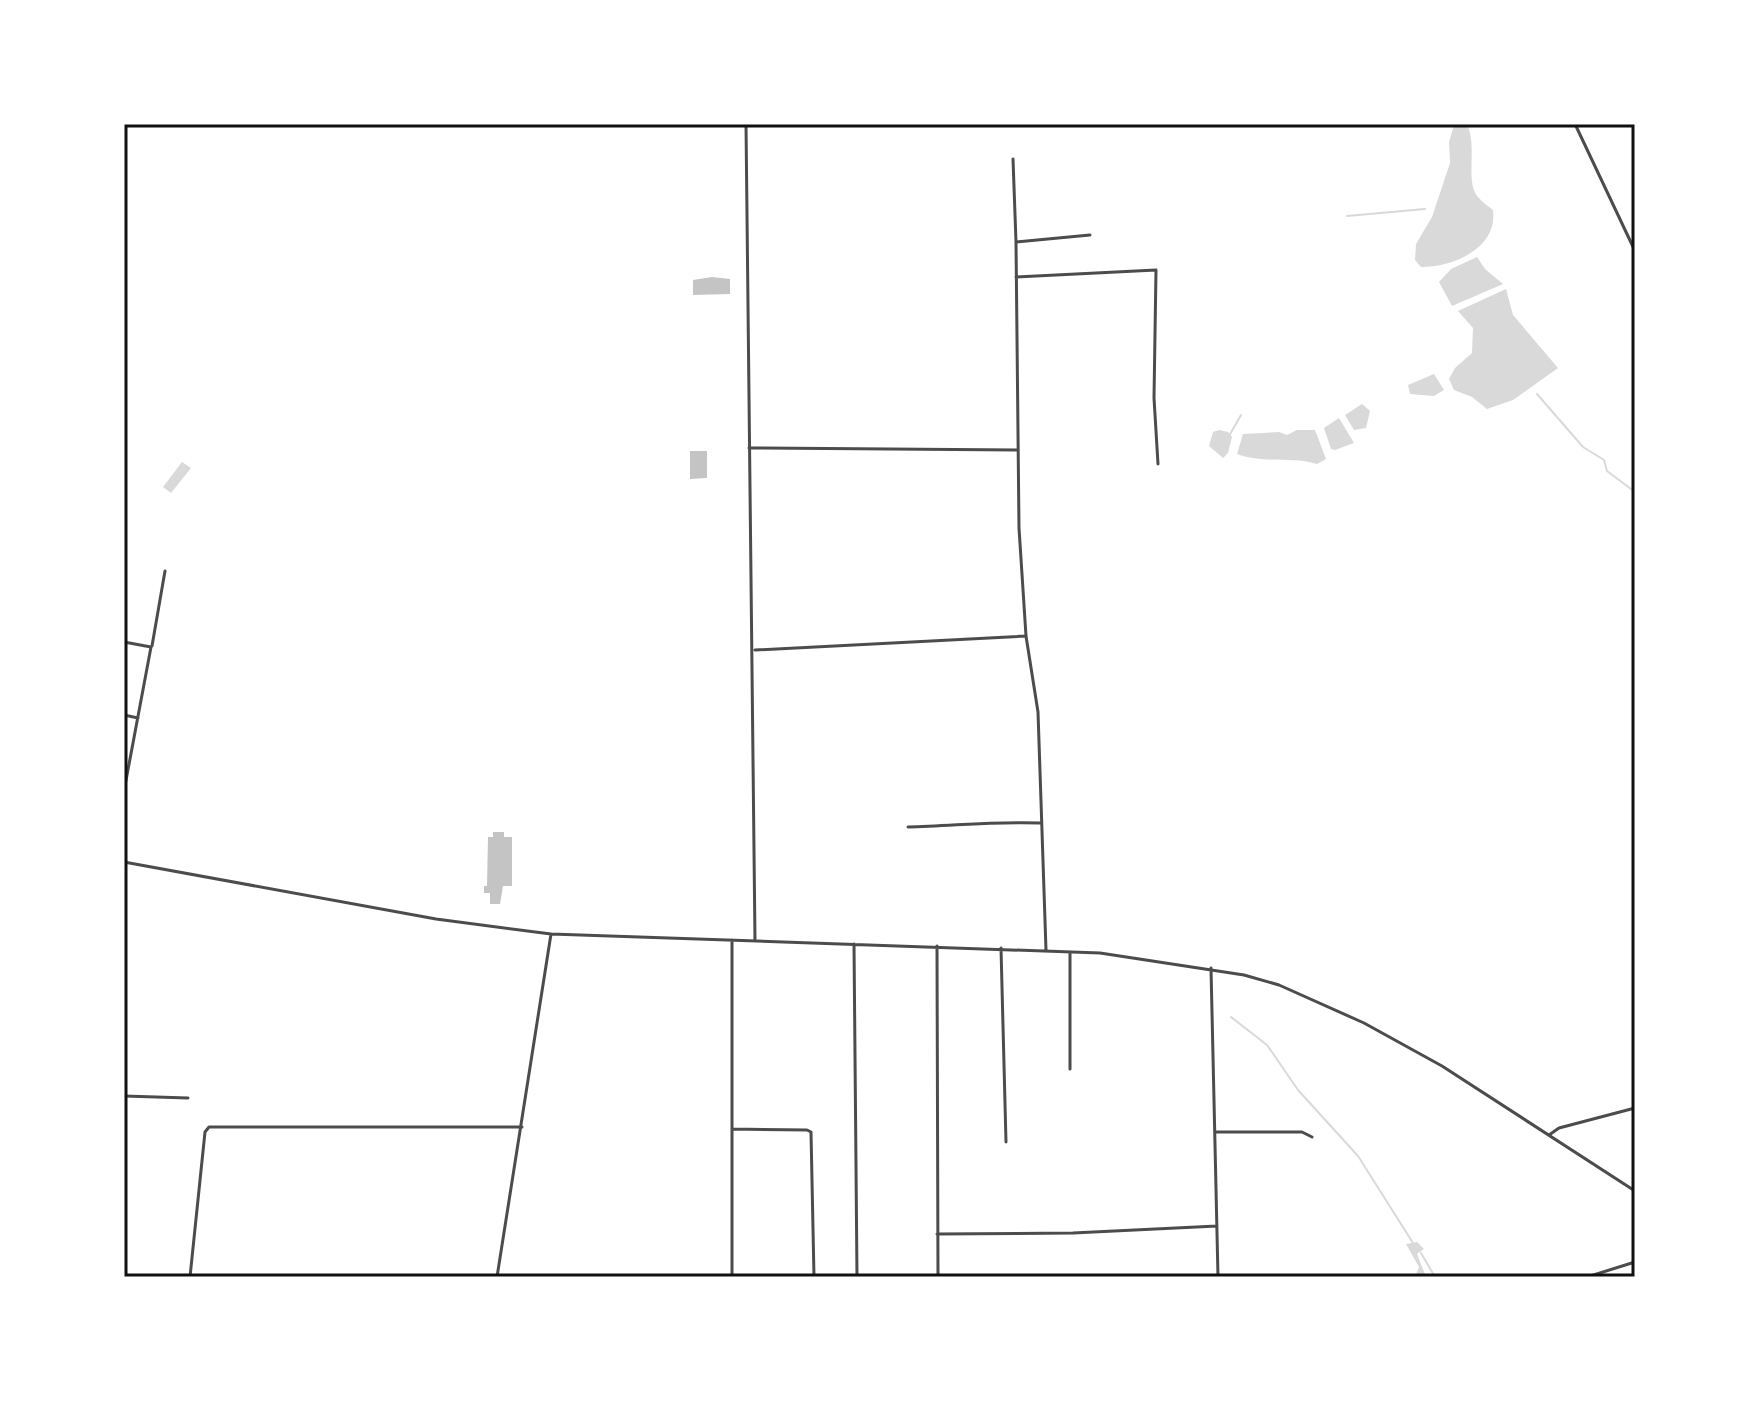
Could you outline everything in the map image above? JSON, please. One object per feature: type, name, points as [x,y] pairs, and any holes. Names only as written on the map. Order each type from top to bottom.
[{"type":"street","points":[[746,124],[755,941]]},
{"type":"street","points":[[1575,124],[1635,251]]},
{"type":"street","points":[[1013,159],[1019,528],[1026,636],[1038,712],[1046,950]]},
{"type":"street","points":[[1016,242],[1090,235]]},
{"type":"street","points":[[1016,277],[1156,270],[1154,398],[1158,464]]},
{"type":"street","points":[[749,448],[1018,450]]},
{"type":"street","points":[[124,791],[165,571]]},
{"type":"street","points":[[753,650],[1026,636]]},
{"type":"street","points":[[124,642],[151,647]]},
{"type":"street","points":[[124,715],[138,718]]},
{"type":"street","points":[[908,827],[970,822],[1040,823]]},
{"type":"street","points":[[124,862],[436,919],[551,934],[1046,950],[1100,953],[1211,968],[1279,985],[1364,1023],[1442,1066],[1635,1191]]},
{"type":"street","points":[[497,1277],[551,934]]},
{"type":"street","points":[[732,940],[732,1277]]},
{"type":"street","points":[[854,944],[857,1277]]},
{"type":"street","points":[[937,946],[938,1277]]},
{"type":"street","points":[[1001,948],[1006,1142]]},
{"type":"street","points":[[1070,952],[1070,1069]]},
{"type":"street","points":[[1211,968],[1218,1277]]},
{"type":"street","points":[[124,1096],[188,1098]]},
{"type":"street","points":[[1549,1135],[1559,1128],[1635,1108]]},
{"type":"street","points":[[190,1277],[205,1132],[209,1127],[522,1127]]},
{"type":"street","points":[[732,1129],[811,1132],[814,1277]]},
{"type":"street","points":[[1215,1132],[1302,1132],[1312,1137]]},
{"type":"street","points":[[937,1234],[1073,1233],[1217,1226]]},
{"type":"street","points":[[1587,1277],[1635,1262]]},
{"type":"shaded area","points":[[1454,125],[1468,127],[1474,191],[1493,210],[1493,223],[1481,245],[1471,253],[1447,263],[1421,267],[1415,260],[1416,244],[1432,217],[1450,163],[1449,142]]},
{"type":"shaded area","points":[[1477,257],[1485,269],[1503,284],[1452,306],[1439,282],[1451,269]]},
{"type":"shaded area","points":[[1506,289],[1513,315],[1558,368],[1513,400],[1487,409],[1472,397],[1454,390],[1449,379],[1455,368],[1472,353],[1473,328],[1458,311]]},
{"type":"shaded area","points":[[1434,374],[1444,390],[1434,396],[1410,394],[1408,385]]},
{"type":"shaded area","points":[[1362,404],[1370,411],[1366,428],[1354,430],[1345,415]]},
{"type":"shaded area","points":[[1339,418],[1354,443],[1335,450],[1331,449],[1324,428]]},
{"type":"shaded area","points":[[1297,430],[1315,430],[1326,459],[1317,464],[1257,459],[1237,454],[1243,434],[1279,432],[1287,435]]},
{"type":"shaded area","points":[[1213,432],[1228,432],[1232,437],[1228,453],[1223,458],[1209,446]]},
{"type":"shaded area","points":[[182,462],[191,468],[171,493],[163,487]]},
{"type":"shaded area","points":[[1417,1242],[1424,1249],[1417,1254],[1426,1277],[1415,1277],[1419,1267],[1406,1244]]},
{"type":"building","points":[[712,277],[730,279],[730,294],[693,295],[693,280]]},
{"type":"building","points":[[690,451],[707,451],[707,478],[690,479]]},
{"type":"building","points":[[493,832],[504,832],[504,837],[512,837],[512,886],[503,886],[500,904],[490,904],[490,893],[484,893],[484,886],[487,886],[488,837],[493,837]]},
{"type":"waterway","points":[[1347,216],[1425,209]]},
{"type":"waterway","points":[[1537,394],[1583,447],[1604,460],[1607,471],[1635,492]]},
{"type":"waterway","points":[[1229,436],[1241,415]]},
{"type":"waterway","points":[[1231,1017],[1267,1045],[1298,1090],[1358,1156],[1413,1243]]},
{"type":"waterway","points":[[1421,1253],[1435,1277]]}]
